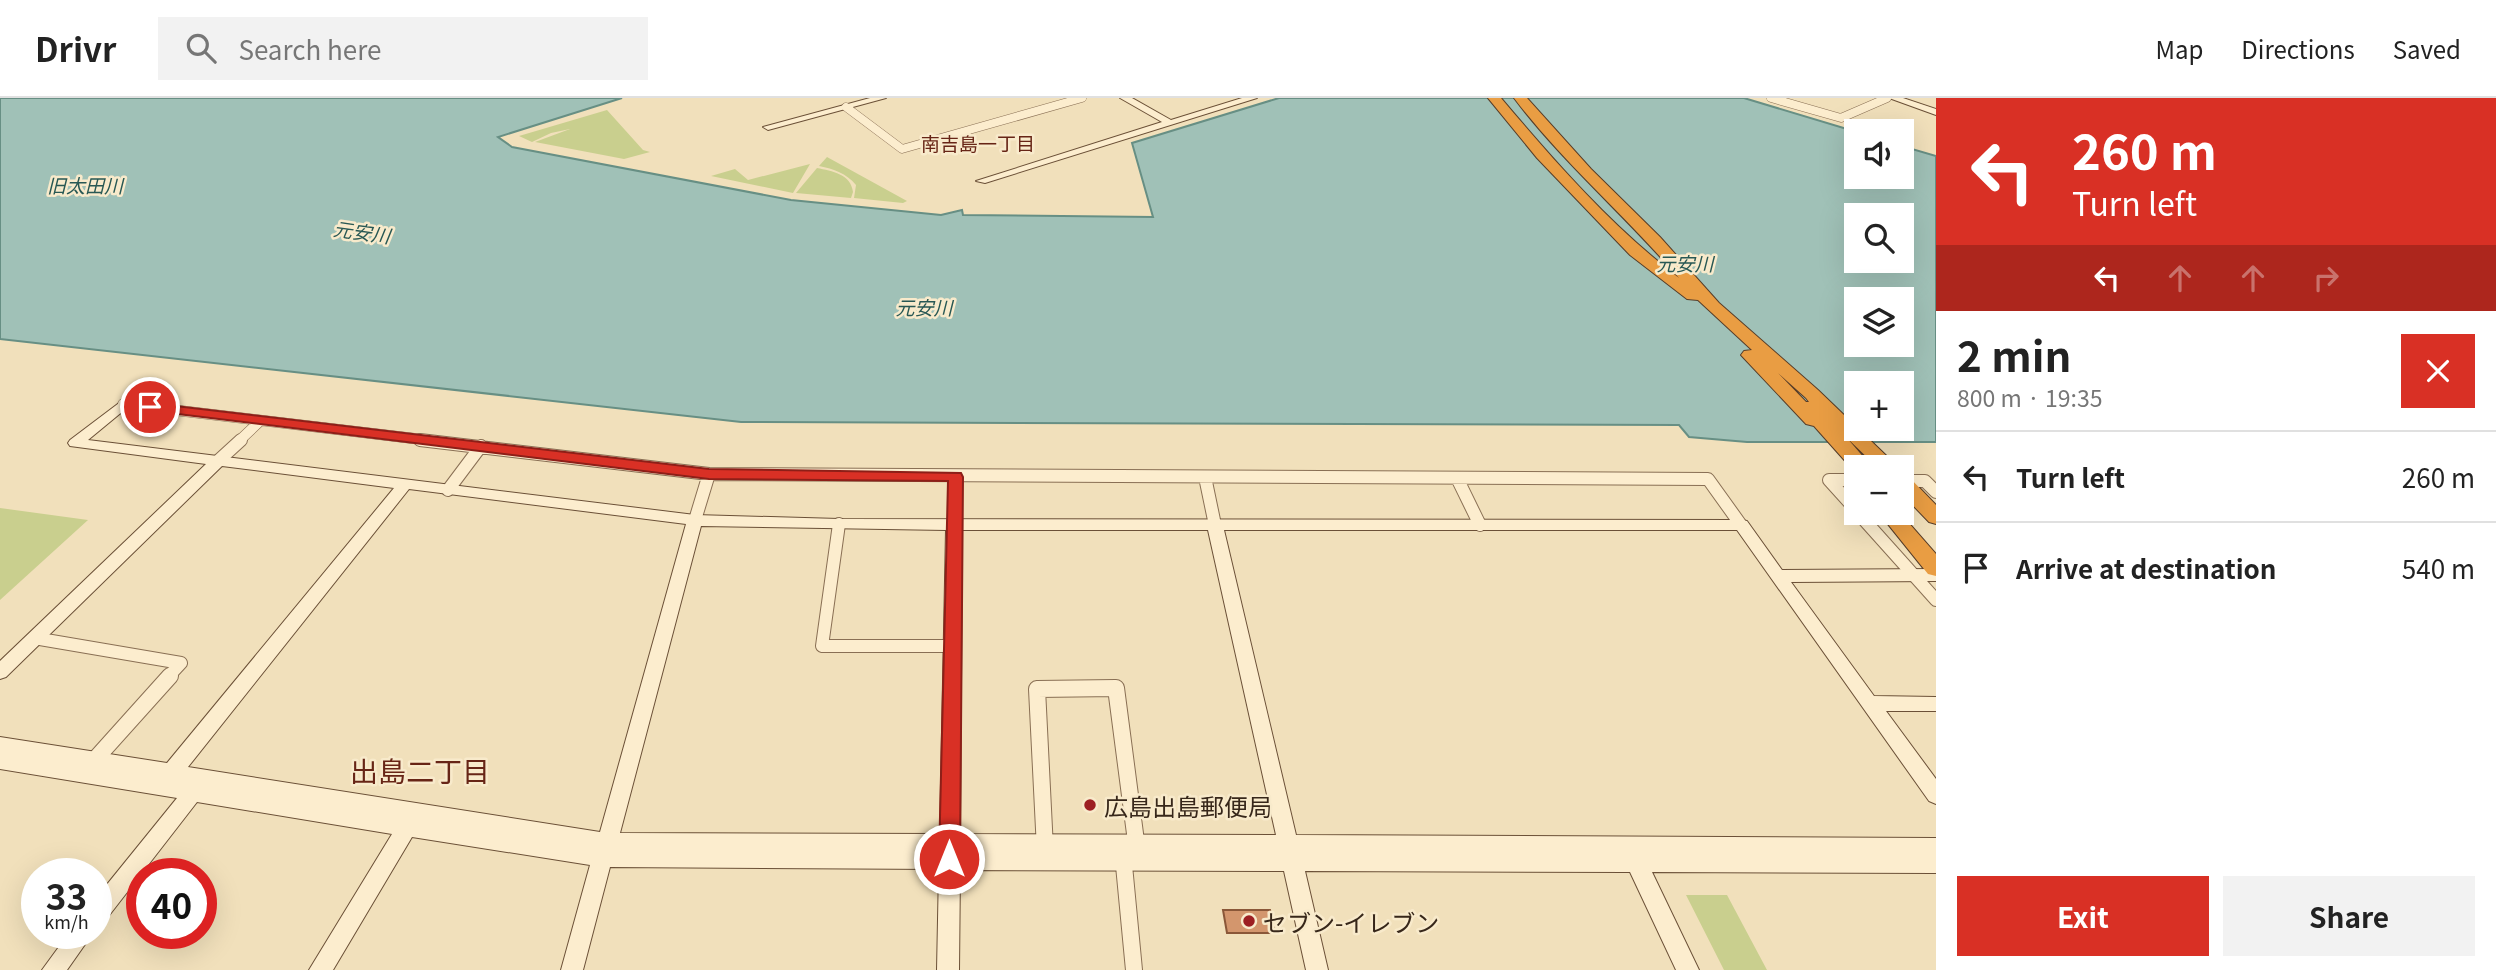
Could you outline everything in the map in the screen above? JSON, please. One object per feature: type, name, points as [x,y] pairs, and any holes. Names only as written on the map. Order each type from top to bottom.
[{"type":"highway","points":[[1494,98],[1542,155],[1635,252],[1710,307],[1812,394],[1876,455]]},
{"type":"highway","points":[[1510,98],[1601,197],[1710,307],[1849,455]]},
{"type":"highway","points":[[1520,98],[1586,172],[1655,240],[1844,464]]},
{"type":"highway","points":[[1753,358],[1848,455]]},
{"type":"highway","points":[[1914,494],[1936,517]]},
{"type":"highway","points":[[1899,525],[1936,568]]},
{"type":"highway","points":[[1913,525],[1936,550]]},
{"type":"street","points":[[768,128],[881,98]]},
{"type":"street","points":[[846,107],[902,149],[1082,98]]},
{"type":"street","points":[[1125,98],[1170,123]]},
{"type":"street","points":[[981,181],[1252,98]]},
{"type":"street","points":[[1771,98],[1841,118],[1887,98]]},
{"type":"street","points":[[1895,98],[1936,112]]},
{"type":"street","points":[[1741,525],[839,524],[695,520],[75,443],[123,404],[709,474],[1708,479],[1936,795]]},
{"type":"street","points":[[0,672],[260,421]]},
{"type":"street","points":[[448,490],[481,446]]},
{"type":"street","points":[[572,970],[709,474]]},
{"type":"street","points":[[948,970],[955,477]]},
{"type":"street","points":[[1205,477],[1317,970]]},
{"type":"street","points":[[1457,478],[1480,525]]},
{"type":"street","points":[[1844,479],[1829,480],[1844,497]]},
{"type":"street","points":[[1914,481],[1925,481],[1936,492]]},
{"type":"street","points":[[166,779],[404,485]]},
{"type":"street","points":[[839,524],[822,646],[951,646]]},
{"type":"street","points":[[1870,525],[1936,600]]},
{"type":"street","points":[[1778,576],[1936,575]]},
{"type":"street","points":[[34,638],[181,663],[88,767]]},
{"type":"street","points":[[1045,851],[1037,689],[1116,688],[1130,851],[1134,970]]},
{"type":"street","points":[[1870,704],[1936,704]]},
{"type":"street","points":[[0,745],[88,767]]},
{"type":"street","points":[[0,761],[88,767],[604,849],[1632,853],[1936,847]]},
{"type":"street","points":[[112,895],[199,785]]},
{"type":"street","points":[[320,970],[412,820]]},
{"type":"street","points":[[1632,853],[1936,863]]},
{"type":"street","points":[[1632,853],[1688,970]]},
{"type":"street","points":[[53,970],[69,949]]},
{"type":"green space","points":[[607,110],[643,150],[650,152],[624,159],[535,142],[570,129],[551,133],[532,142],[519,136]]},
{"type":"green space","points":[[827,157],[907,201],[903,203],[854,198],[856,185],[848,177],[819,166]]},
{"type":"green space","points":[[810,164],[793,193],[711,176],[735,169],[748,180]]},
{"type":"green space","points":[[817,168],[845,177],[853,192],[851,198],[796,193]]},
{"type":"green space","points":[[0,508],[88,520],[0,600]]},
{"type":"green space","points":[[1686,895],[1727,895],[1767,970],[1724,970]]},
{"type":"water","name":"元安川","points":[[0,98],[622,98],[498,137],[512,147],[791,200],[941,215],[962,210],[963,215],[1153,217],[1132,143],[1279,98],[1744,98],[1844,128],[1844,189],[1914,189],[1914,150],[1936,156],[1936,442],[1747,442],[1689,437],[1679,425],[741,422],[0,339]]},
{"type":"building","name":"セブン-イレブン","points":[[1223,910],[1270,910],[1275,933],[1227,933]]},
{"type":"place","name":"広島出島郵便局","points":[[1090,805]]},
{"type":"place","name":"セブン-イレブン","points":[[1249,921]]},
{"type":"district","name":"南吉島一丁目","points":[[978,142]]},
{"type":"district","name":"出島二丁目","points":[[420,770]]},
{"type":"route","points":[[150,407],[709,474],[955,477],[949,859]]},
{"type":"water label","name":"旧太田川","points":[[85,184]]}]
